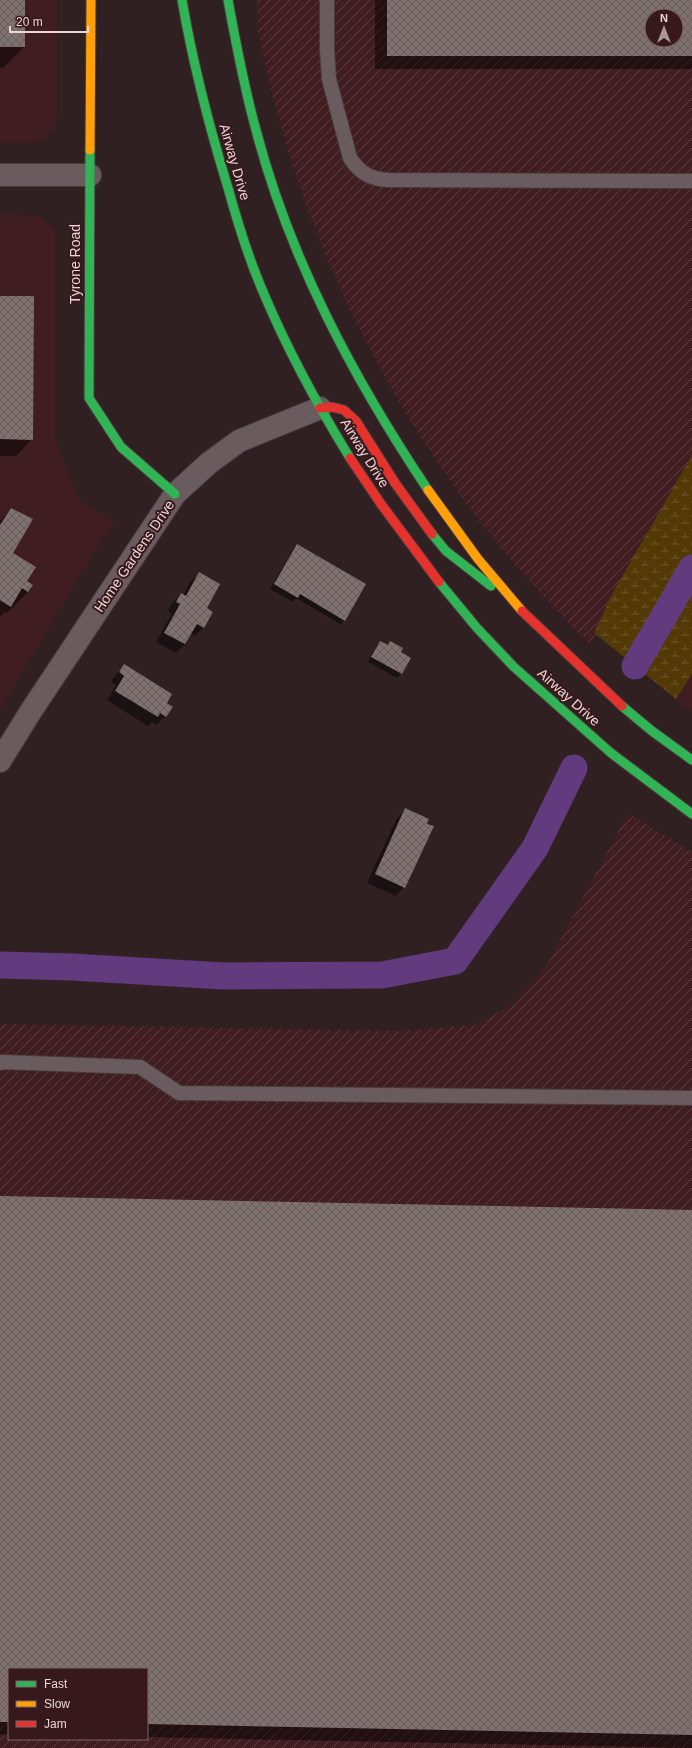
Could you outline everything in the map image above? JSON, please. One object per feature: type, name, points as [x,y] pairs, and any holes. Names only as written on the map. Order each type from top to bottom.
[{"type":"main road","name":"Tyrone Road","points":[[92,0],[89,398],[121,447],[175,494]]},
{"type":"main road","name":"Airway Drive","points":[[182,0],[198,82],[239,227],[270,308],[303,377],[351,460],[395,527],[441,586],[495,648],[556,706],[613,754],[692,814]]},
{"type":"main road","name":"Airway Drive","points":[[228,0],[243,84],[262,153],[286,223],[315,295],[349,363],[377,413],[461,538],[512,600],[630,714],[692,760]]},
{"type":"main road","points":[[320,408],[332,407],[344,410],[356,421],[395,483],[446,552],[467,569],[512,600]]},
{"type":"street","points":[[0,175],[90,175]]},
{"type":"street","name":"Home Gardens Drive","points":[[0,761],[31,710],[175,494],[209,463],[239,441],[320,408]]},
{"type":"lane","points":[[327,0],[327,64],[330,85],[350,158],[357,168],[366,176],[388,180],[692,181]]},
{"type":"lane","points":[[0,1063],[140,1067],[179,1093],[692,1098]]},
{"type":"shaded area","points":[[0,0],[57,0],[57,117],[52,130],[45,139],[31,143],[0,143]]},
{"type":"shaded area","points":[[257,0],[692,0],[692,493],[615,602],[590,645],[542,595],[505,553],[470,509],[406,414],[349,309],[325,254],[305,202],[287,148],[271,89],[258,31]]},
{"type":"shaded area","points":[[0,214],[39,216],[55,229],[55,438],[79,501],[115,522],[96,548],[0,710]]},
{"type":"shaded area","points":[[692,674],[692,712],[676,699]]},
{"type":"shaded area","points":[[628,813],[692,852],[692,1748],[0,1748],[0,1024],[402,1031],[474,1025],[513,1004],[546,966]]},
{"type":"green space","points":[[692,455],[692,674],[676,699],[594,633],[612,594]]},
{"type":"building","points":[[0,0],[25,0],[25,47],[0,47]]},
{"type":"building","points":[[387,0],[692,0],[692,56],[387,56]]},
{"type":"building","points":[[0,296],[34,296],[33,440],[0,439]]},
{"type":"building","points":[[11,508],[33,519],[13,553],[36,567],[27,581],[33,585],[28,592],[22,588],[11,607],[0,600],[0,525]]},
{"type":"building","points":[[297,544],[366,584],[345,621],[300,594],[298,598],[274,584]]},
{"type":"building","points":[[199,572],[220,584],[207,608],[213,612],[204,628],[197,624],[185,644],[164,633],[180,604],[176,602],[181,593],[186,596]]},
{"type":"building","points":[[380,641],[388,645],[390,641],[403,648],[401,652],[411,658],[402,674],[371,657]]},
{"type":"building","points":[[124,664],[172,694],[167,703],[173,707],[166,717],[160,713],[158,717],[115,691],[124,676],[119,672]]},
{"type":"building","points":[[405,808],[429,819],[427,824],[434,826],[405,888],[375,874]]},
{"type":"building","points":[[0,1196],[692,1210],[692,1735],[148,1724],[148,1668],[8,1668],[8,1722],[0,1722]]},
{"type":"waterway","points":[[635,666],[692,568]]},
{"type":"waterway","points":[[0,965],[72,967],[224,976],[382,975],[455,961],[535,848],[574,768]]},
{"type":"traffic: fast","points":[[182,0],[196,71],[214,141],[253,268],[293,357],[326,418],[350,458]]},
{"type":"traffic: fast","points":[[228,0],[240,65],[270,178],[306,272],[350,362],[401,448],[428,490]]},
{"type":"traffic: fast","points":[[90,150],[89,398],[121,447],[175,494]]},
{"type":"traffic: fast","points":[[432,534],[446,551],[491,586]]},
{"type":"traffic: fast","points":[[439,582],[477,628],[514,667],[611,753],[692,814]]},
{"type":"traffic: fast","points":[[622,706],[652,731],[692,760]]},
{"type":"traffic: slow","points":[[90,150],[91,0]]},
{"type":"traffic: slow","points":[[428,490],[478,559],[522,611]]},
{"type":"traffic: jam","points":[[320,408],[332,407],[344,410],[356,421],[395,483],[432,534]]},
{"type":"traffic: jam","points":[[350,458],[381,504],[439,582]]},
{"type":"traffic: jam","points":[[522,611],[622,706]]}]
